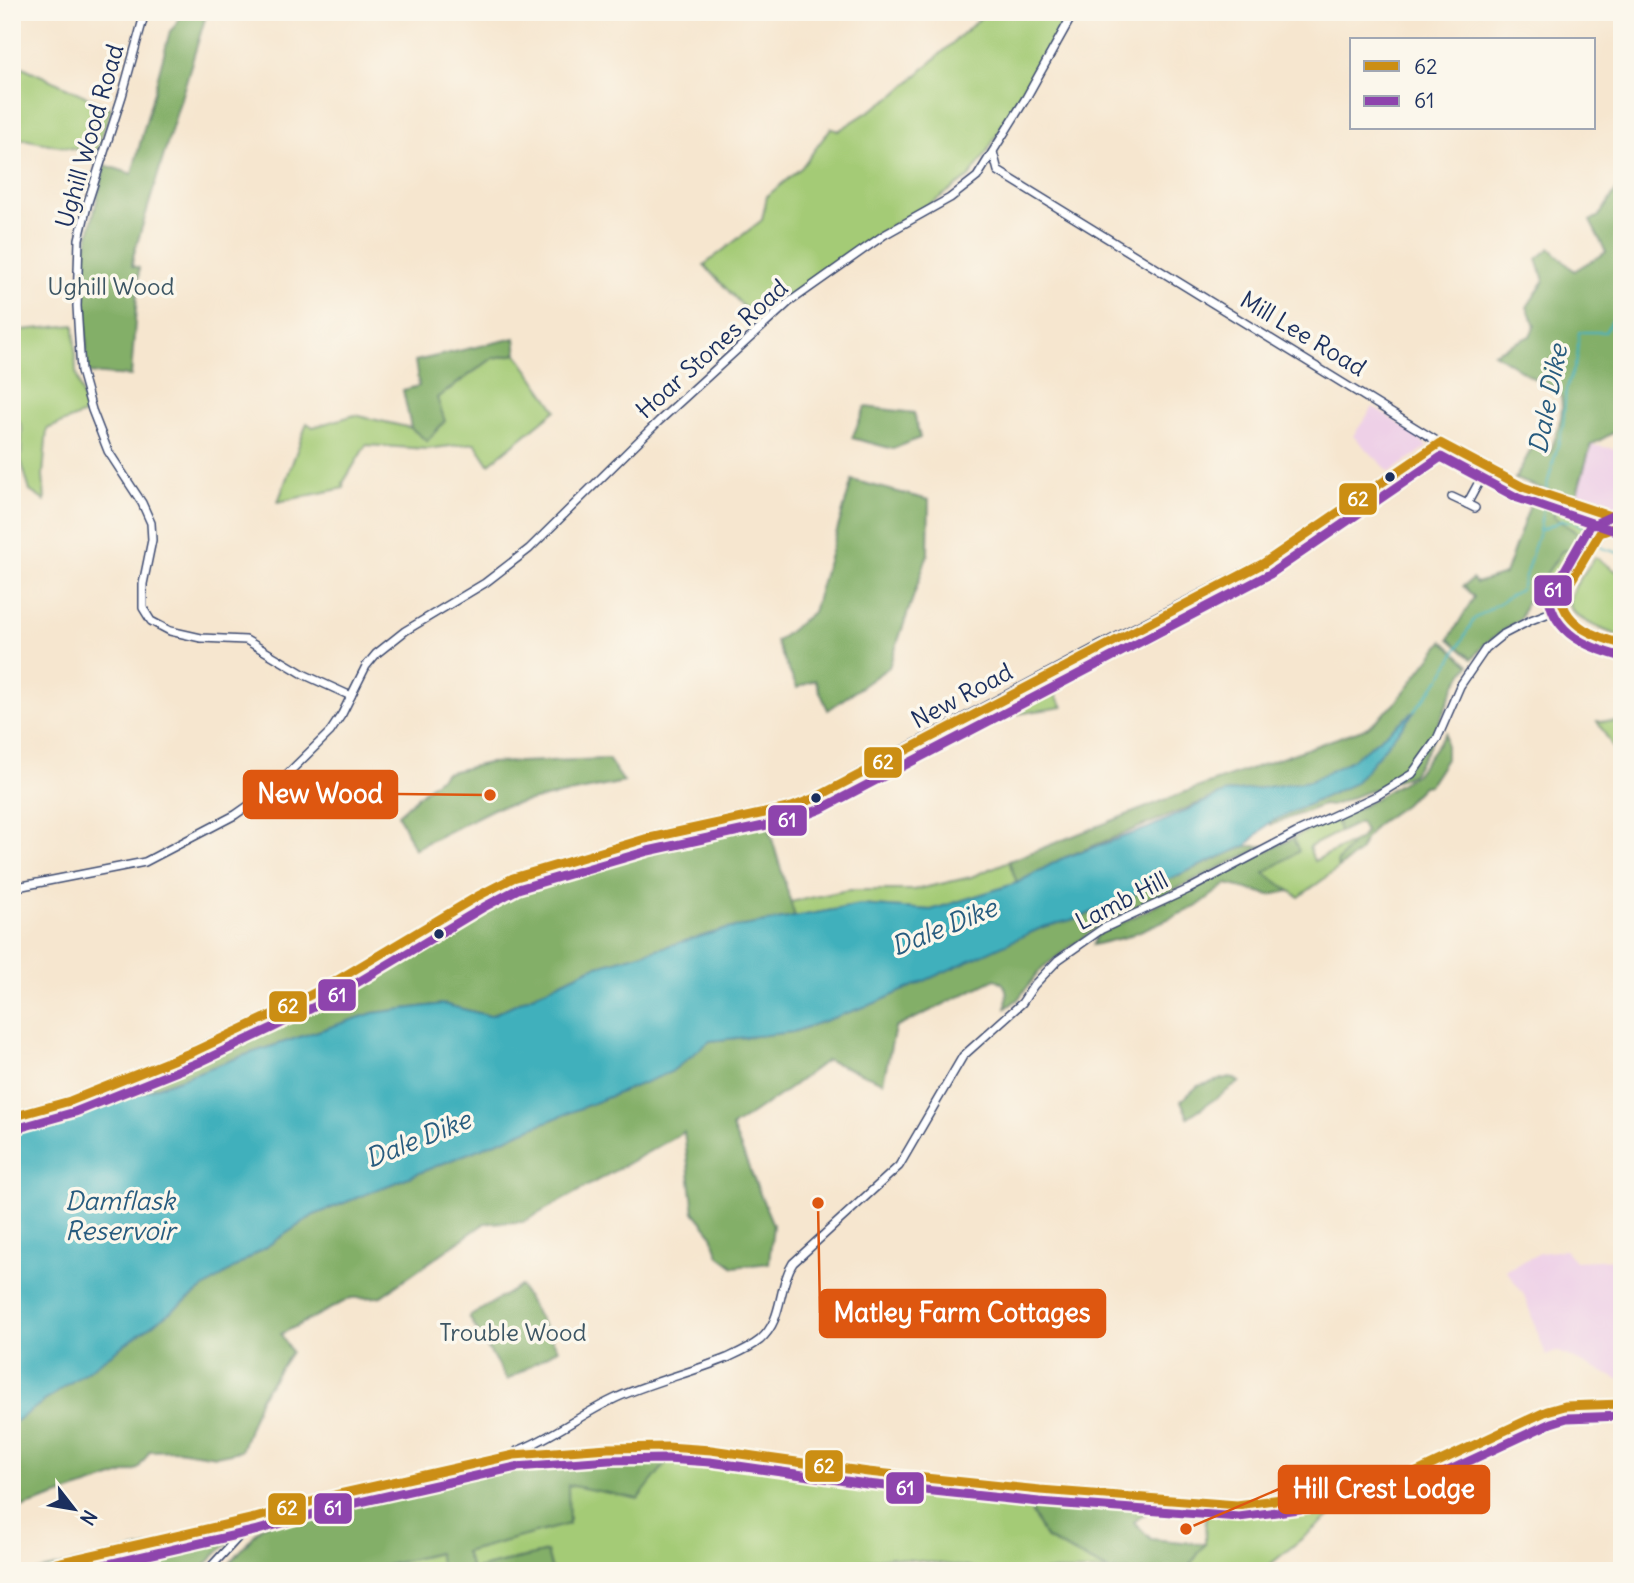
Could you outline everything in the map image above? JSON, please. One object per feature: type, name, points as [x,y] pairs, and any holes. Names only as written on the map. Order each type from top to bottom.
[{"type":"street","name":"Ughill Wood Road","points":[[145,12],[79,239],[77,306],[81,371],[92,410],[108,451],[142,503],[151,523],[152,540],[143,584],[143,608],[151,621],[170,631],[201,638],[246,640],[305,675],[351,696]]},
{"type":"street","name":"Hoar Stones Road","points":[[12,888],[135,866],[235,815],[264,796],[317,747],[342,714],[366,666],[376,654],[405,631],[485,583],[514,561],[659,421],[788,303],[884,235],[950,198],[980,173],[1074,12]]},
{"type":"street","points":[[980,173],[998,171],[993,152]]},
{"type":"street","name":"Mill Lee Road","points":[[998,171],[1486,469],[1622,522]]},
{"type":"street","name":"New Road","points":[[12,1117],[70,1101],[195,1051],[267,1017],[324,988],[513,878],[645,839],[792,807],[815,797],[1264,563],[1440,443]]},
{"type":"street","points":[[1452,496],[1471,506],[1486,469]]},
{"type":"street","points":[[1597,512],[1599,534],[1565,590],[1561,598],[1562,608],[1572,622],[1622,644]]},
{"type":"street","points":[[1599,534],[1622,522]]},
{"type":"street","name":"Lamb Hill","points":[[513,1455],[552,1436],[619,1396],[703,1367],[760,1340],[776,1318],[784,1283],[793,1263],[899,1166],[964,1056],[1022,1003],[1034,985],[1058,960],[1101,929],[1189,889],[1296,833],[1376,796],[1412,774],[1437,738],[1466,675],[1486,648],[1502,635],[1562,608]]},
{"type":"street","points":[[21,1571],[255,1518],[335,1495],[513,1455],[608,1448],[678,1448],[1041,1490],[1237,1505],[1376,1485],[1406,1477],[1547,1411],[1565,1406],[1622,1404]]},
{"type":"street","points":[[207,1571],[255,1518]]},
{"type":"shaded area","points":[[1373,407],[1418,436],[1427,447],[1390,472],[1353,436]]},
{"type":"shaded area","points":[[1591,445],[1622,450],[1622,515],[1575,500]]},
{"type":"shaded area","points":[[1565,1250],[1575,1261],[1622,1259],[1622,1351],[1619,1353],[1622,1358],[1622,1381],[1557,1351],[1546,1356],[1524,1295],[1506,1270],[1540,1253]]},
{"type":"green space","name":"Ughill Wood","points":[[182,12],[207,12],[133,257],[132,266],[139,268],[131,376],[87,373],[84,256],[105,165],[132,174],[170,31]]},
{"type":"green space","points":[[987,12],[1069,12],[985,155],[969,177],[879,233],[758,322],[704,265],[762,220],[767,196],[801,168],[831,128],[838,131],[896,94]]},
{"type":"green space","points":[[12,62],[111,108],[96,153],[12,137]]},
{"type":"green space","points":[[1622,182],[1622,428],[1591,445],[1575,500],[1515,479],[1534,444],[1550,453],[1562,412],[1561,396],[1558,388],[1538,381],[1494,353],[1530,336],[1535,325],[1527,307],[1544,281],[1537,259],[1550,248],[1574,271],[1606,252],[1590,221],[1599,216]]},
{"type":"green space","points":[[74,325],[76,372],[87,413],[47,429],[43,475],[45,501],[30,491],[21,460],[22,428],[12,405],[12,331]]},
{"type":"green space","points":[[515,338],[517,354],[493,358],[437,398],[445,421],[427,441],[411,428],[403,390],[419,386],[415,361]]},
{"type":"green space","points":[[517,354],[556,410],[489,464],[475,443],[427,449],[366,445],[343,483],[344,488],[278,502],[307,423],[313,427],[355,415],[411,428],[427,441],[436,399],[493,358]]},
{"type":"green space","points":[[865,407],[914,413],[920,438],[893,449],[852,438]]},
{"type":"green space","points":[[852,480],[929,500],[928,554],[889,667],[828,710],[815,680],[797,688],[776,642],[813,612]]},
{"type":"green space","points":[[1533,497],[1555,505],[1554,517],[1586,539],[1582,547],[1562,551],[1525,605],[1521,618],[1486,643],[1472,659],[1449,639],[1474,597],[1463,586],[1472,579],[1476,583],[1505,574]]},
{"type":"green space","points":[[1555,505],[1587,515],[1595,524],[1594,537],[1555,600],[1537,587],[1562,551],[1582,548],[1586,539],[1554,517]]},
{"type":"green space","points":[[1595,557],[1622,575],[1622,637],[1581,619],[1570,607],[1572,591]]},
{"type":"green space","points":[[1443,641],[1469,665],[1455,685],[1428,749],[1412,774],[1331,806],[1323,805],[1271,825],[1270,822],[1355,783],[1412,713],[1352,760],[1311,781],[1224,793],[1061,859],[1017,883],[1009,861],[1180,794],[1368,727],[1394,705]]},
{"type":"green space","points":[[1047,682],[1063,707],[990,718],[984,716]]},
{"type":"green space","points":[[1597,721],[1622,722],[1622,762]]},
{"type":"green space","points":[[1446,733],[1446,759],[1429,785],[1423,786],[1404,805],[1377,824],[1359,852],[1339,868],[1337,863],[1353,842],[1359,840],[1365,832],[1360,822],[1339,832],[1336,817],[1361,807],[1416,774]]},
{"type":"green space","points":[[608,759],[624,782],[495,808],[414,849],[398,814],[445,773],[488,763]]},
{"type":"green space","points":[[1336,817],[1339,832],[1309,847],[1314,861],[1353,842],[1337,863],[1339,868],[1299,897],[1263,873],[1298,851],[1293,838]]},
{"type":"green space","points":[[767,822],[795,917],[727,929],[591,968],[490,1016],[443,1004],[373,1013],[248,1054],[65,1121],[12,1130],[12,1124],[48,1115],[120,1089],[294,1011],[480,902],[509,891]]},
{"type":"green space","points":[[1293,838],[1299,851],[1264,873],[1290,891],[1270,895],[1227,884],[1196,907],[1126,937],[1093,945],[1097,935]]},
{"type":"green space","points":[[1246,846],[1265,846],[1100,925],[1042,968],[1018,999],[1006,1008],[1005,987],[995,979],[895,1028],[883,1082],[827,1060],[732,1127],[773,1225],[769,1263],[734,1267],[719,1256],[711,1233],[694,1212],[684,1132],[523,1222],[485,1223],[380,1297],[351,1298],[281,1334],[291,1352],[260,1398],[241,1451],[216,1456],[177,1450],[150,1451],[138,1469],[12,1511],[12,1424],[204,1288],[314,1215],[671,1072],[710,1041],[793,1032],[878,1002],[1043,927],[1079,918]]},
{"type":"green space","points":[[1009,861],[1017,883],[931,910],[860,905],[795,917],[790,902],[848,890],[914,890],[971,877]]},
{"type":"green space","points":[[1230,1077],[1240,1082],[1188,1117],[1181,1101],[1198,1086]]},
{"type":"green space","name":"Trouble Wood","points":[[520,1286],[558,1349],[507,1380],[469,1317]]},
{"type":"green space","points":[[623,1453],[662,1454],[667,1462],[638,1499],[568,1485],[569,1524],[465,1552],[472,1570],[547,1552],[552,1571],[442,1571],[438,1553],[363,1571],[223,1571],[263,1525],[340,1500],[513,1461]]},
{"type":"green space","points":[[662,1454],[756,1458],[811,1470],[870,1478],[1022,1493],[1045,1538],[1109,1571],[996,1571],[891,1557],[812,1569],[552,1571],[547,1552],[472,1570],[465,1552],[568,1524],[567,1485],[667,1462]]},
{"type":"green space","points":[[1356,1491],[1347,1502],[1262,1571],[1186,1571],[1205,1544],[1206,1509],[1243,1511]]},
{"type":"green space","points":[[1022,1493],[1156,1505],[1134,1522],[1151,1539],[1205,1544],[1186,1571],[1109,1571],[1045,1538]]},
{"type":"green space","points":[[245,1526],[199,1571],[36,1571]]},
{"type":"green space","points":[[439,1553],[442,1571],[363,1571]]},
{"type":"water","name":"Damflask Reservoir","points":[[1416,710],[1355,783],[1270,822],[1246,846],[1079,918],[1043,927],[878,1002],[793,1032],[710,1041],[671,1072],[314,1215],[204,1288],[12,1424],[12,1130],[65,1121],[248,1054],[373,1013],[443,1004],[490,1016],[591,968],[727,929],[860,905],[931,910],[1017,883],[1061,859],[1148,828],[1224,793],[1311,781],[1352,760]]},
{"type":"waterway","name":"Dale Dike","points":[[1546,489],[1563,426],[1566,390],[1577,360],[1579,332],[1605,332],[1622,305]]},
{"type":"waterway","name":"Dale Dike","points":[[1414,711],[1441,678],[1474,619],[1521,589],[1539,532],[1545,498]]},
{"type":"waterway","points":[[1539,531],[1563,520],[1582,525],[1592,536]]},
{"type":"waterway","points":[[1598,543],[1602,548],[1622,554]]},
{"type":"transit line","name":"62","points":[[12,1117],[70,1101],[195,1051],[267,1017],[324,988],[513,878],[645,839],[792,807],[815,798],[1264,563],[1440,443],[1523,487],[1622,520]]},
{"type":"transit line","name":"61","points":[[15,1129],[75,1112],[200,1062],[272,1028],[330,999],[518,889],[648,851],[795,819],[821,809],[1270,574],[1441,457],[1518,498],[1618,532]]},
{"type":"transit line","name":"61","points":[[1618,513],[1590,526],[1549,598],[1552,610],[1565,630],[1584,643],[1619,656]]},
{"type":"transit line","name":"62","points":[[1622,525],[1600,533],[1561,598],[1564,608],[1576,623],[1593,634],[1622,644]]},
{"type":"transit line","name":"62","points":[[22,1571],[255,1518],[335,1495],[514,1455],[608,1448],[667,1447],[711,1450],[868,1472],[1040,1490],[1237,1505],[1363,1488],[1406,1477],[1547,1411],[1565,1406],[1622,1404]]},
{"type":"transit line","name":"61","points":[[78,1571],[258,1530],[338,1507],[516,1467],[609,1460],[667,1459],[710,1462],[867,1484],[1039,1502],[1239,1517],[1365,1500],[1409,1489],[1551,1423],[1567,1418],[1622,1416]]},
{"type":"place","name":"New Wood","points":[[490,795]]},
{"type":"place","name":"Matley Farm Cottages","points":[[818,1203]]},
{"type":"place","name":"Hill Crest Lodge","points":[[1186,1529]]}]
